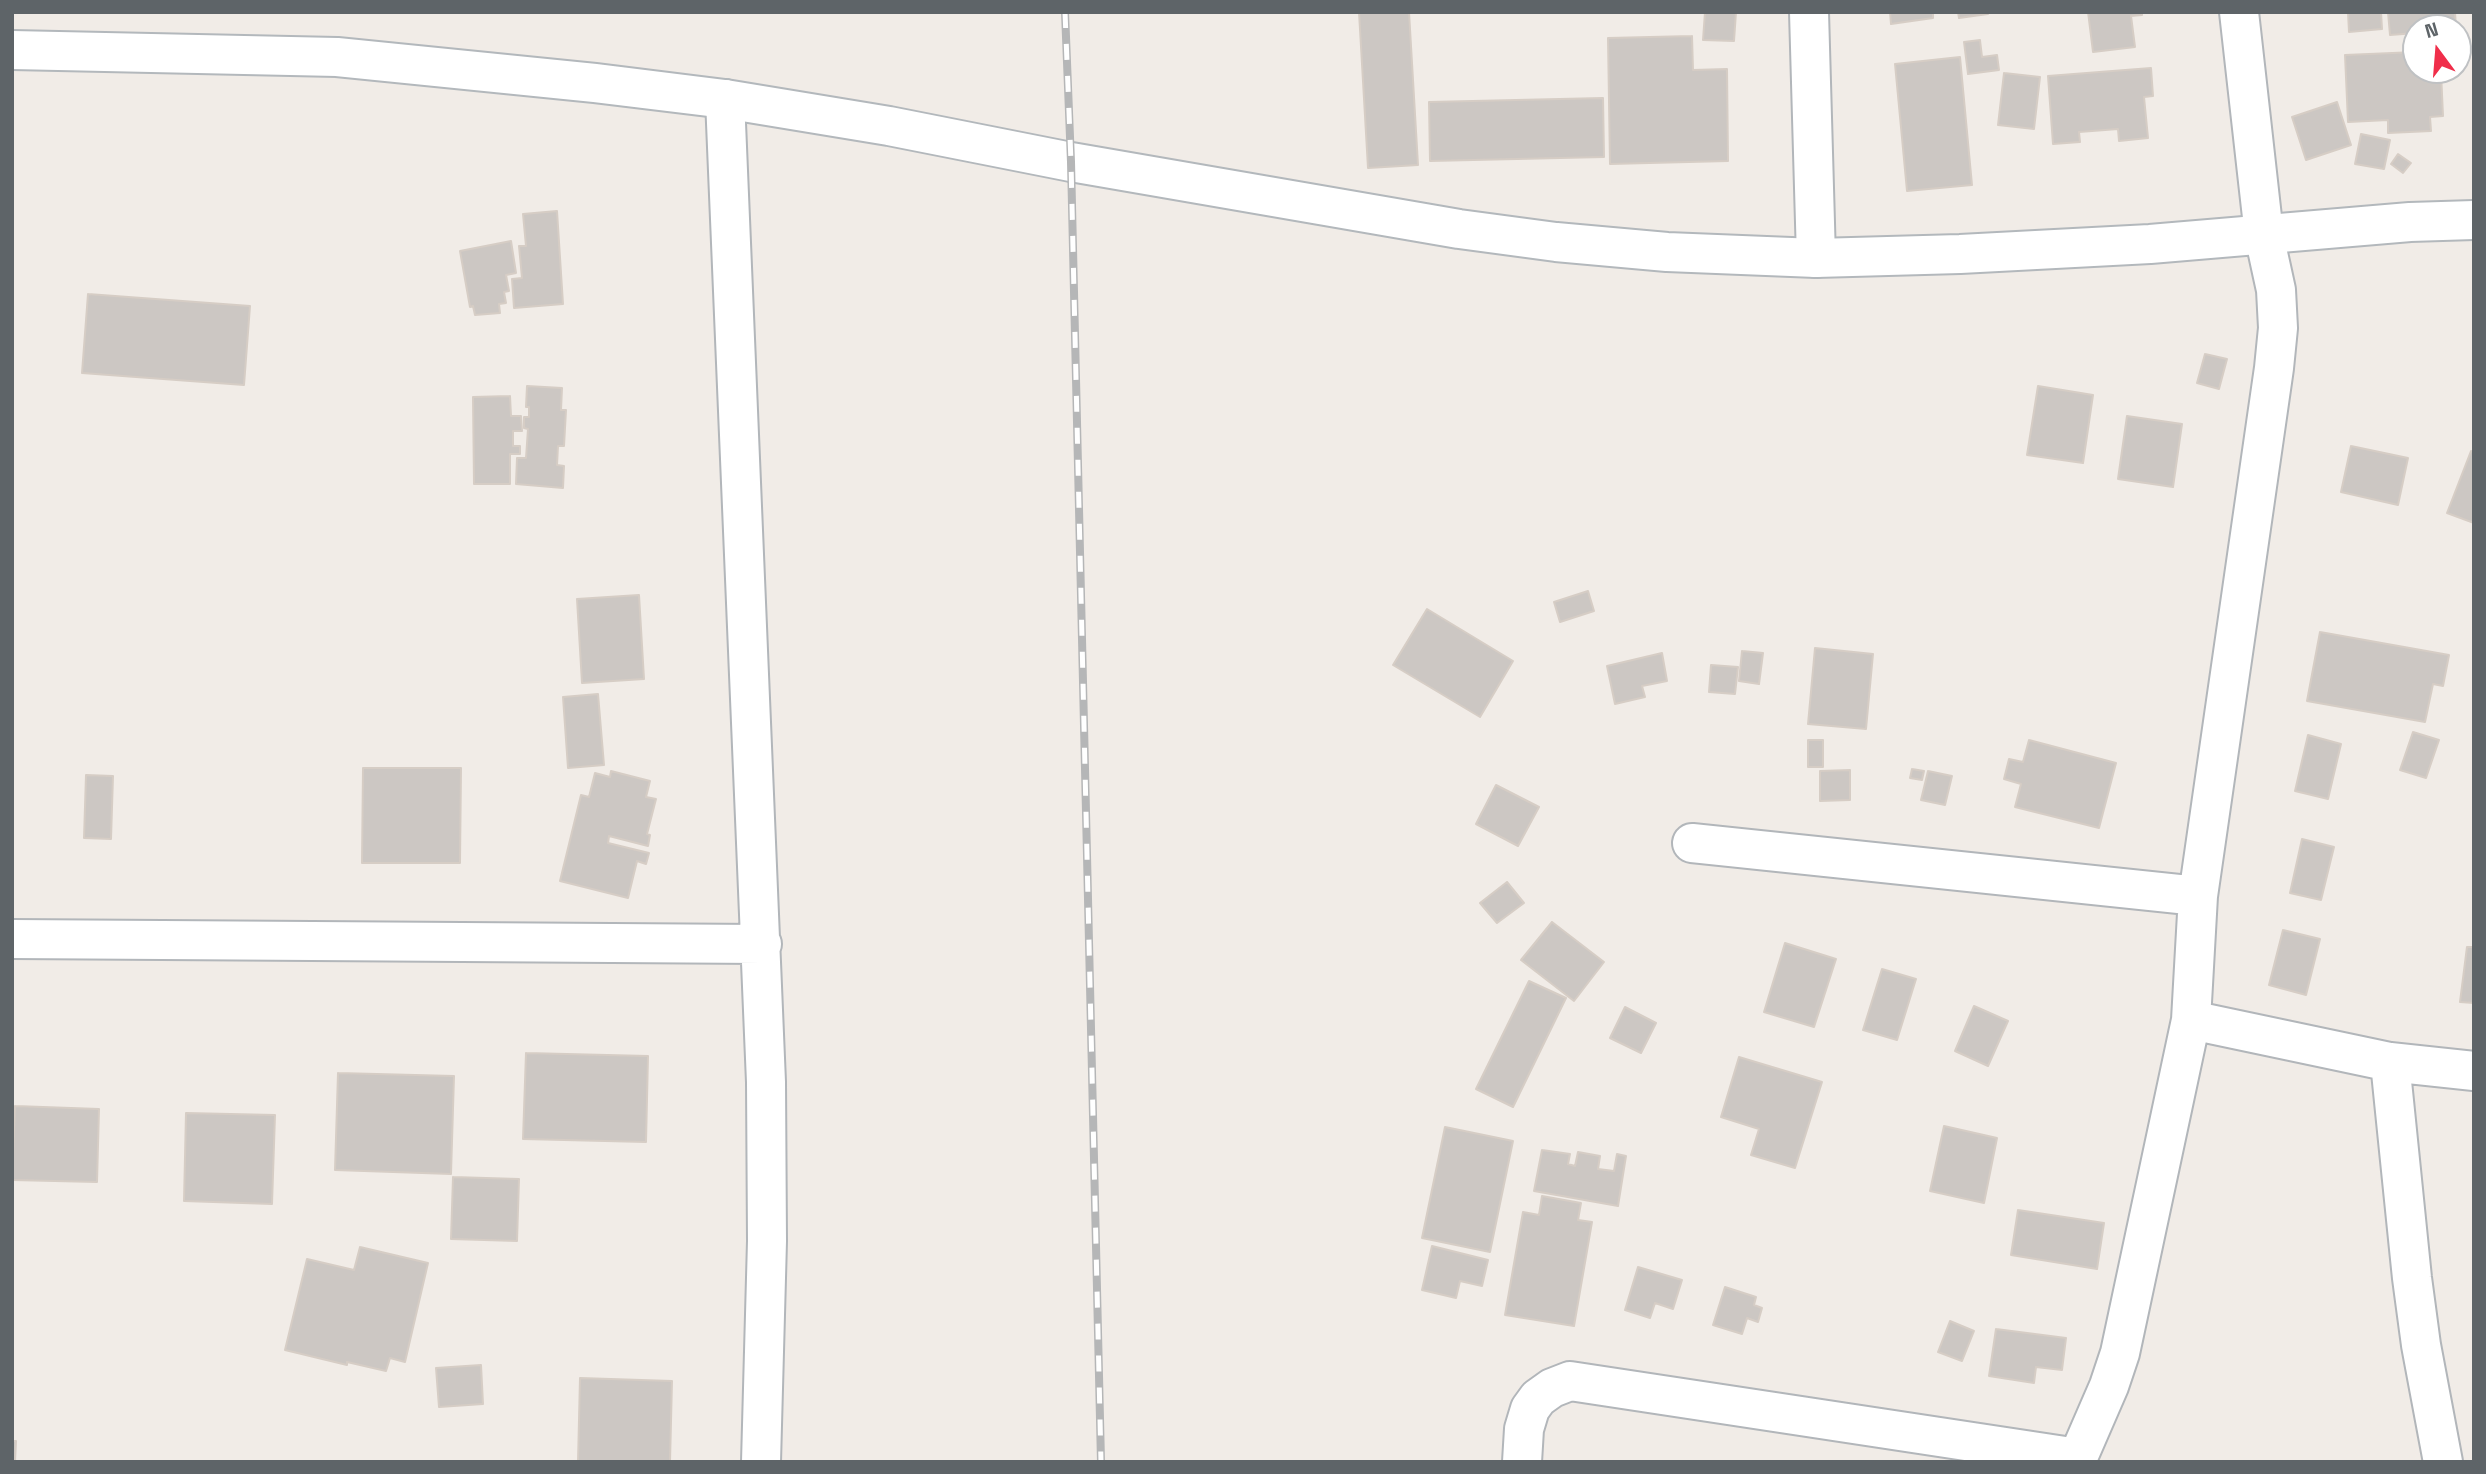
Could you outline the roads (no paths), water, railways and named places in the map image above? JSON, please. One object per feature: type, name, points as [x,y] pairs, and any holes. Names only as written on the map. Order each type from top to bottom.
[{"type":"street","points":[[1809,12],[1816,258]]},
{"type":"street","points":[[1522,1462],[1524,1429],[1530,1409],[1538,1398],[1552,1388],[1570,1381],[2077,1460],[2109,1387],[2120,1353],[2191,1020],[2198,896],[2278,328],[2276,290],[2264,235],[2239,12]]},
{"type":"street","points":[[12,50],[337,57],[491,71],[724,99],[890,126],[1071,162],[1459,229],[1556,242],[1667,252],[1816,258],[1960,254],[2264,235],[2410,222],[2474,220]]},
{"type":"street","points":[[724,99],[766,1082],[767,1241],[761,1462]]},
{"type":"street","points":[[1692,844],[2198,896]]},
{"type":"street","points":[[12,939],[762,944]]},
{"type":"street","points":[[2191,1020],[2390,1062],[2474,1071]]},
{"type":"street","points":[[2390,1062],[2412,1278],[2421,1345],[2443,1462]]},
{"type":"railway","points":[[1065,12],[1071,162],[1101,1462]]}]
